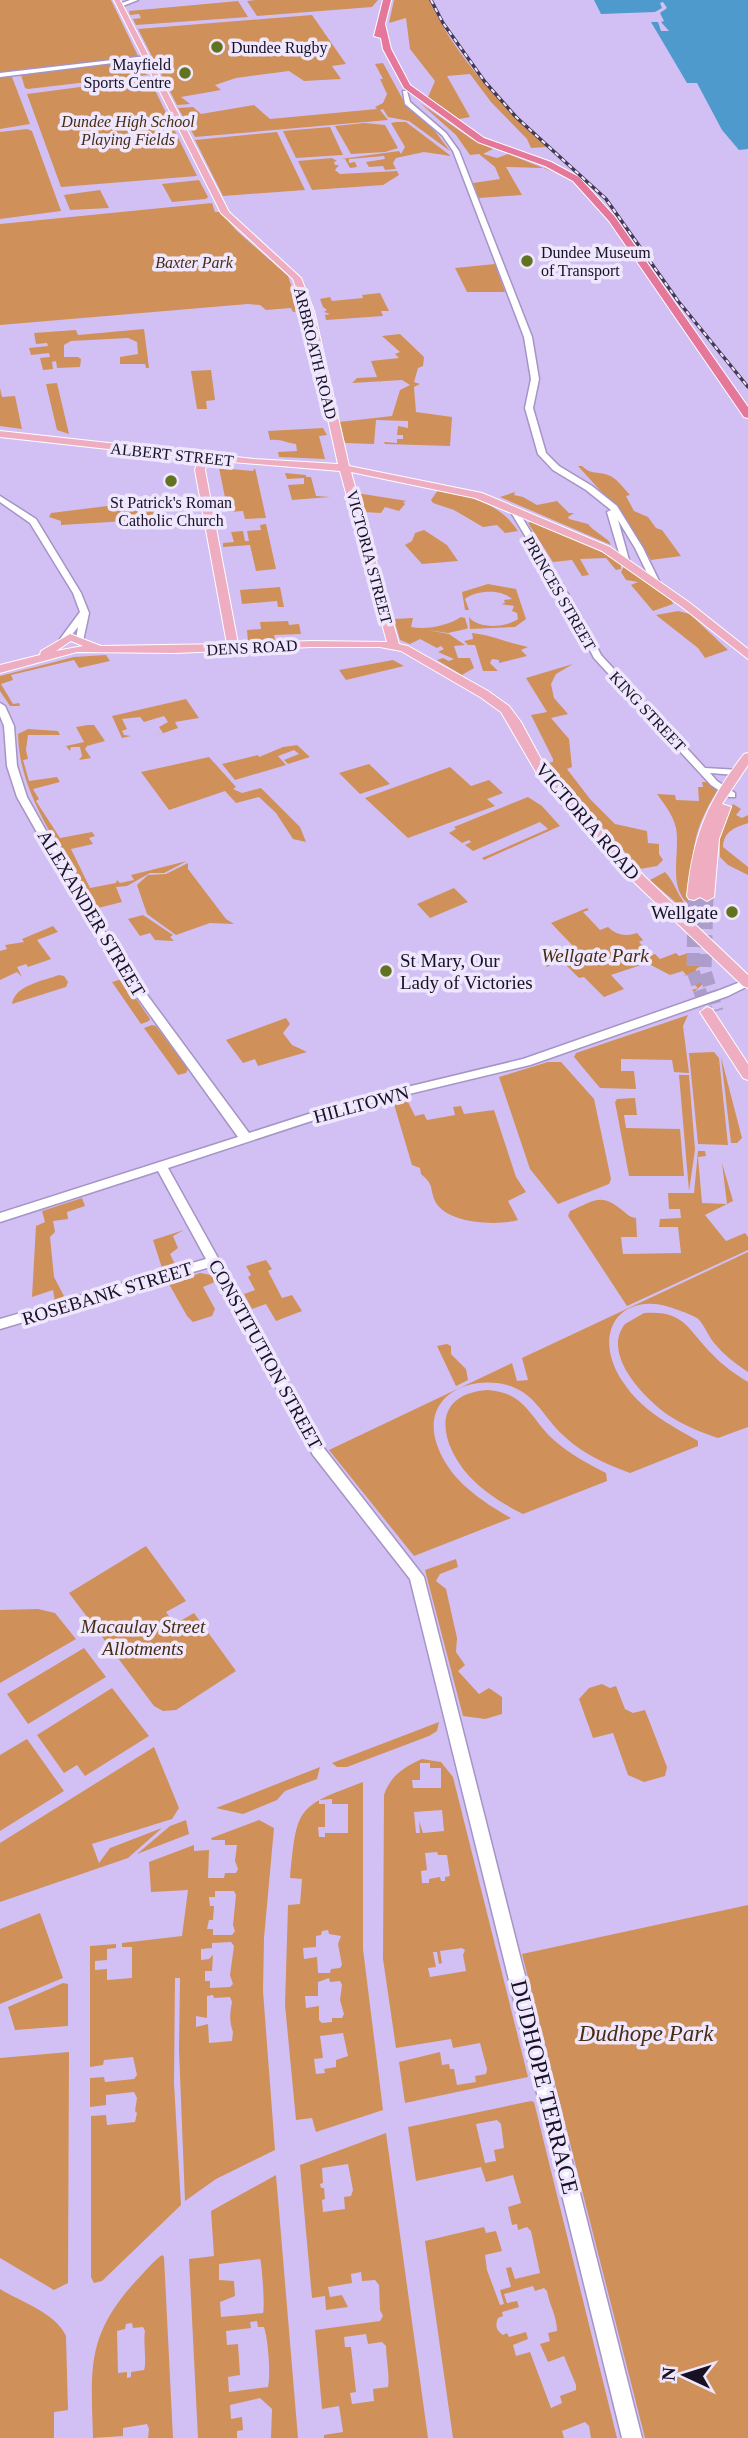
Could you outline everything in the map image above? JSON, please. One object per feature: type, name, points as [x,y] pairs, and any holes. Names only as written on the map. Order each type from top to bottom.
[{"type":"highway","points":[[387,0],[378,38],[380,50],[399,86],[405,92],[430,103],[481,140],[548,164],[576,179],[589,190],[748,415]]},
{"type":"highway","points":[[382,26],[387,49],[401,78],[416,96]]},
{"type":"main road","name":"ARBROATH ROAD","points":[[118,2],[225,213],[297,278],[309,311],[345,468]]},
{"type":"main road","name":"ALBERT STREET","points":[[0,434],[204,457],[345,468]]},
{"type":"main road","points":[[204,457],[200,470],[233,647]]},
{"type":"main road","name":"PRINCES STREET","points":[[345,468],[443,486],[513,509]]},
{"type":"main road","name":"VICTORIA STREET","points":[[345,468],[394,646]]},
{"type":"main road","points":[[513,509],[587,539],[625,560],[748,655]]},
{"type":"main road","name":"DENS ROAD","points":[[0,669],[33,661],[72,644],[111,649],[311,644],[394,646]]},
{"type":"main road","name":"VICTORIA ROAD","points":[[394,646],[415,654],[501,706],[515,722],[544,776],[640,880],[747,985]]},
{"type":"main road","points":[[700,896],[726,790],[742,773],[748,757]]},
{"type":"main road","points":[[748,1057],[712,1012],[748,1075]]},
{"type":"street","points":[[118,2],[135,0]]},
{"type":"street","points":[[0,75],[145,57]]},
{"type":"street","points":[[405,92],[404,98],[444,134],[460,160],[528,337],[535,379],[529,408],[542,454],[556,468],[604,500],[623,521],[656,583]]},
{"type":"street","points":[[412,107],[416,96]]},
{"type":"street","points":[[0,498],[23,513],[44,536],[78,593],[85,612],[72,644]]},
{"type":"street","points":[[604,500],[614,518],[625,560]]},
{"type":"street","name":"PRINCES STREET","points":[[496,502],[522,524]]},
{"type":"street","name":"PRINCES STREET","points":[[513,509],[573,608],[600,660]]},
{"type":"street","points":[[72,644],[85,612]]},
{"type":"street","name":"KING STREET","points":[[600,660],[696,763],[726,790]]},
{"type":"street","name":"ALEXANDER STREET","points":[[0,706],[9,726],[12,766],[22,797],[80,900],[124,971],[245,1137]]},
{"type":"street","name":"KING STREET","points":[[696,763],[707,770],[726,790]]},
{"type":"street","points":[[707,770],[742,773]]},
{"type":"street","name":"HILLTOWN","points":[[0,1218],[349,1105],[526,1062],[747,985]]},
{"type":"street","name":"CONSTITUTION STREET","points":[[160,1165],[318,1451],[417,1577],[457,1737]]},
{"type":"street","name":"ROSEBANK STREET","points":[[0,1324],[214,1261]]},
{"type":"street","name":"DUDHOPE TERRACE","points":[[457,1737],[632,2438]]},
{"type":"green space","points":[[0,0],[111,0],[138,56],[0,73]]},
{"type":"green space","points":[[378,0],[372,7],[257,16],[247,1]]},
{"type":"green space","points":[[394,0],[430,0],[465,59],[498,98],[547,147],[531,148],[527,139],[491,102],[470,74],[447,76],[470,117],[459,119],[428,97],[435,81],[410,49],[406,18],[389,23]]},
{"type":"green space","points":[[238,1],[248,17],[136,25],[133,19],[141,18],[139,14],[130,15],[129,11]]},
{"type":"green space","name":"Dundee High School Playing Fields","points":[[312,15],[346,64],[332,66],[341,79],[304,81],[289,71],[236,78],[215,85],[221,90],[181,97],[190,104],[177,105],[138,29]]},
{"type":"green space","points":[[140,60],[147,75],[28,89],[25,88],[21,75]]},
{"type":"green space","points":[[383,63],[407,107],[434,130],[450,151],[409,121],[388,117],[383,109],[380,110],[388,120],[195,137],[178,108],[193,107],[201,114],[254,105],[270,119],[377,109],[375,107],[383,103],[387,94],[375,64]]},
{"type":"green space","points":[[0,77],[12,77],[30,124],[0,129]]},
{"type":"green space","name":"Dundee High School Playing Fields","points":[[149,78],[197,176],[61,187],[27,94]]},
{"type":"green space","points":[[420,103],[473,140],[493,149],[483,154],[497,158],[508,154],[543,168],[506,167],[522,195],[479,198],[473,183],[500,179],[495,167],[479,154],[470,155],[456,135]]},
{"type":"green space","points":[[406,122],[451,156],[424,152],[396,158],[393,163],[396,169],[385,170],[383,166],[369,167],[366,162],[385,159],[384,156],[349,159],[349,163],[355,162],[357,167],[350,168],[345,159],[341,159],[399,151],[401,154],[405,147],[391,123]]},
{"type":"green space","points":[[365,123],[385,125],[398,148],[385,152],[351,154],[335,126]]},
{"type":"green space","points":[[330,127],[343,155],[296,158],[283,131]]},
{"type":"green space","points":[[27,129],[32,131],[61,211],[0,219],[0,132]]},
{"type":"green space","points":[[277,132],[305,190],[223,196],[195,140]]},
{"type":"green space","points":[[332,158],[337,161],[334,162],[335,165],[339,165],[335,170],[340,174],[397,171],[399,175],[383,185],[312,190],[298,161]]},
{"type":"green space","points":[[199,180],[208,197],[206,199],[172,202],[162,184]]},
{"type":"green space","points":[[100,190],[109,208],[70,210],[64,195]]},
{"type":"green space","name":"Baxter Park","points":[[212,203],[215,212],[220,212],[237,231],[288,276],[300,311],[293,312],[291,308],[266,310],[260,305],[248,304],[0,325],[0,224]]},
{"type":"green space","points":[[495,264],[505,292],[467,292],[455,268]]},
{"type":"green space","points":[[380,293],[389,311],[381,311],[383,316],[326,320],[325,315],[330,314],[324,312],[327,310],[320,299],[330,297],[332,301],[363,298],[362,295]]},
{"type":"green space","points":[[144,329],[149,368],[146,368],[145,364],[120,364],[120,357],[138,354],[137,342],[128,338],[71,341],[64,345],[64,357],[78,357],[81,359],[80,367],[57,368],[56,361],[52,362],[53,369],[43,370],[40,358],[50,357],[49,353],[31,355],[29,348],[48,346],[47,343],[36,344],[34,333],[76,330],[78,335]]},
{"type":"green space","points":[[400,334],[424,357],[423,366],[418,368],[414,382],[420,384],[414,387],[416,412],[452,417],[450,446],[385,444],[384,442],[397,443],[397,439],[403,439],[403,435],[397,435],[398,426],[408,428],[408,421],[376,420],[374,444],[345,443],[339,422],[392,416],[400,390],[410,385],[402,380],[352,383],[357,378],[377,377],[371,361],[399,358],[395,354],[400,352],[382,336]]},
{"type":"green space","points":[[211,370],[215,400],[206,401],[207,409],[197,409],[191,371]]},
{"type":"green space","points":[[57,383],[69,434],[57,430],[46,384]]},
{"type":"green space","points":[[0,388],[2,397],[15,396],[22,429],[0,426]]},
{"type":"green space","points":[[323,428],[327,435],[319,436],[325,459],[279,457],[278,452],[297,451],[296,444],[270,440],[268,431]]},
{"type":"green space","points":[[578,466],[611,476],[617,481],[630,495],[626,496],[634,511],[648,517],[656,528],[662,530],[681,556],[651,560],[626,519]]},
{"type":"green space","points":[[219,468],[253,471],[255,468],[266,518],[245,519],[243,511],[228,512]]},
{"type":"green space","points":[[285,473],[311,477],[316,496],[330,497],[292,500],[288,485],[304,484],[304,478],[287,479]]},
{"type":"green space","points":[[438,490],[472,498],[493,507],[518,531],[505,533],[497,525],[483,527],[454,510],[433,503],[431,500]]},
{"type":"green space","points":[[515,492],[514,495],[537,505],[557,501],[569,513],[574,513],[569,519],[588,524],[611,545],[500,497]]},
{"type":"green space","points":[[358,495],[407,501],[403,502],[405,504],[399,511],[385,507],[381,513],[364,512]]},
{"type":"green space","points":[[163,499],[167,508],[159,509],[159,519],[61,525],[61,521],[49,517],[51,513]]},
{"type":"green space","points":[[533,521],[589,544],[621,564],[621,569],[616,570],[606,558],[580,559],[589,575],[582,576],[572,560],[553,562],[528,523]]},
{"type":"green space","points":[[266,524],[276,569],[256,571],[250,545],[223,547],[223,543],[234,542],[231,532],[243,531],[245,541],[249,541],[247,531],[261,530],[260,525]]},
{"type":"green space","points":[[424,530],[447,545],[458,561],[422,564],[405,545],[412,541],[415,533]]},
{"type":"green space","points":[[624,566],[673,604],[653,611],[631,585],[638,582],[626,580],[621,572]]},
{"type":"green space","points":[[488,584],[516,589],[526,619],[515,627],[470,629],[469,617],[479,624],[492,626],[518,619],[517,613],[512,611],[514,606],[501,604],[505,603],[504,600],[512,599],[495,592],[482,592],[465,599],[469,610],[465,610],[462,592]]},
{"type":"green space","points":[[280,587],[284,607],[278,607],[277,601],[242,604],[240,590]]},
{"type":"green space","points":[[678,611],[690,614],[728,650],[705,658],[698,648],[656,615]]},
{"type":"green space","points":[[413,618],[411,627],[430,628],[465,618],[468,628],[448,633],[427,630],[449,634],[465,645],[454,646],[458,658],[470,658],[474,668],[462,675],[437,660],[454,659],[438,652],[444,649],[441,646],[437,648],[420,639],[410,644],[400,640],[394,619]]},
{"type":"green space","points":[[288,621],[289,625],[299,624],[301,634],[274,635],[275,640],[248,642],[247,630],[261,629],[260,622]]},
{"type":"green space","points":[[472,633],[528,647],[521,650],[527,656],[499,663],[499,660],[492,659],[490,663],[498,671],[483,671],[475,645],[468,645],[464,641],[473,639]]},
{"type":"green space","points":[[106,655],[110,661],[79,668],[74,660],[11,675],[13,680],[1,684],[13,704],[19,703],[20,706],[10,706],[0,691],[0,676],[74,657]]},
{"type":"green space","points":[[393,660],[404,666],[346,680],[339,670]]},
{"type":"green space","points":[[573,664],[556,674],[551,684],[554,698],[568,714],[551,718],[569,739],[572,767],[567,769],[590,799],[615,824],[647,831],[648,843],[659,844],[659,854],[663,860],[657,866],[640,869],[545,763],[553,762],[553,759],[531,715],[547,712],[526,678]]},
{"type":"green space","points":[[186,699],[199,718],[175,722],[178,728],[152,737],[163,733],[159,727],[168,722],[164,716],[144,722],[140,717],[122,719],[127,729],[122,731],[124,735],[131,736],[122,738],[112,716]]},
{"type":"green space","points":[[94,725],[105,741],[87,746],[85,749],[91,758],[79,760],[82,756],[80,747],[71,747],[70,751],[66,746],[84,742],[76,727]]},
{"type":"green space","points":[[28,729],[58,731],[60,735],[28,735],[28,759],[23,760],[29,781],[57,777],[60,782],[33,789],[39,799],[36,801],[60,838],[92,832],[95,836],[89,838],[93,844],[71,849],[90,888],[116,883],[117,880],[120,883],[134,880],[131,875],[187,861],[164,873],[150,873],[127,886],[116,887],[122,902],[94,907],[46,824],[26,780],[20,758],[18,734]]},
{"type":"green space","points":[[297,745],[310,757],[288,764],[284,760],[299,754],[294,750],[278,756],[286,765],[235,780],[222,764],[258,755],[259,757],[283,747]]},
{"type":"green space","points":[[209,757],[236,787],[233,789],[242,793],[261,788],[300,827],[306,842],[293,839],[276,813],[259,797],[236,803],[225,791],[169,810],[141,772]]},
{"type":"green space","points":[[369,764],[390,784],[360,794],[339,773]]},
{"type":"green space","points":[[450,767],[471,786],[489,780],[503,793],[487,799],[495,806],[408,838],[365,798]]},
{"type":"green space","points":[[702,782],[708,782],[717,791],[695,841],[690,895],[711,899],[711,921],[682,896],[676,875],[676,828],[671,814],[657,794],[675,795],[676,800],[699,801],[698,787],[703,787]]},
{"type":"green space","points":[[528,797],[542,806],[560,826],[484,860],[482,858],[548,829],[540,822],[473,851],[465,845],[471,842],[469,840],[462,843],[449,833],[456,829],[454,827]]},
{"type":"green space","points":[[733,804],[741,809],[736,815],[742,818],[748,815],[748,823],[728,834],[723,847],[748,867],[748,875],[728,865],[720,857],[720,835]]},
{"type":"green space","points":[[188,863],[188,869],[226,919],[234,924],[210,923],[176,935],[147,914],[137,885],[148,875],[166,874]]},
{"type":"green space","points":[[665,872],[690,909],[689,914],[650,880]]},
{"type":"green space","points":[[454,888],[468,902],[430,918],[417,904]]},
{"type":"green space","name":"Wellgate Park","points":[[587,908],[589,910],[583,912],[600,930],[608,927],[621,934],[637,933],[643,940],[639,942],[660,959],[676,953],[679,956],[688,953],[689,961],[701,966],[696,969],[695,975],[705,982],[694,992],[692,990],[698,988],[689,975],[682,976],[686,975],[683,971],[670,975],[647,963],[611,975],[624,989],[604,997],[584,977],[579,978],[561,960],[547,967],[541,960],[572,945],[551,923]]},
{"type":"green space","points":[[143,915],[173,935],[170,937],[174,941],[155,940],[150,933],[140,936],[128,919]]},
{"type":"green space","points":[[53,926],[58,932],[37,940],[51,959],[28,967],[26,964],[17,967],[22,977],[17,972],[0,980],[0,951],[7,949],[5,945],[24,942],[22,939]]},
{"type":"green space","points":[[59,975],[64,976],[68,982],[66,987],[12,1004],[18,992],[24,988]]},
{"type":"green space","points":[[124,981],[149,1021],[141,1024],[112,982]]},
{"type":"green space","points":[[688,1015],[683,1026],[689,1073],[674,1072],[672,1060],[621,1059],[621,1071],[634,1071],[636,1089],[600,1088],[574,1057],[576,1053]]},
{"type":"green space","points":[[286,1018],[290,1024],[283,1033],[292,1045],[307,1052],[258,1066],[255,1059],[243,1063],[226,1040]]},
{"type":"green space","points":[[156,1026],[188,1069],[186,1073],[178,1075],[144,1028]]},
{"type":"green space","points":[[714,1052],[719,1058],[728,1145],[698,1144],[689,1053]]},
{"type":"green space","points":[[721,1057],[742,1138],[737,1143],[731,1143]]},
{"type":"green space","points":[[548,1062],[561,1062],[594,1099],[611,1179],[609,1184],[558,1204],[530,1169],[499,1077]]},
{"type":"green space","points":[[679,1075],[689,1075],[695,1150],[689,1191]]},
{"type":"green space","points":[[406,1098],[415,1116],[424,1114],[427,1120],[455,1115],[453,1107],[461,1106],[464,1114],[494,1110],[516,1177],[526,1192],[508,1201],[518,1220],[486,1223],[461,1219],[441,1209],[420,1168],[412,1165],[393,1101]]},
{"type":"green space","points":[[635,1098],[637,1115],[624,1115],[626,1128],[680,1129],[684,1176],[629,1176],[615,1102],[617,1099]]},
{"type":"green space","points":[[698,1151],[705,1151],[706,1156],[698,1157],[702,1203],[727,1204],[705,1215],[726,1241],[745,1233],[748,1237],[748,1250],[627,1306],[568,1216],[570,1211],[591,1202],[608,1201],[636,1218],[637,1237],[621,1237],[623,1254],[681,1253],[678,1227],[659,1227],[660,1219],[681,1218],[680,1209],[669,1209],[668,1193],[694,1193]]},
{"type":"green space","points":[[722,1163],[733,1201],[727,1204]]},
{"type":"green space","points":[[82,1198],[85,1206],[67,1212],[68,1219],[53,1221],[55,1232],[50,1237],[54,1277],[64,1296],[55,1302],[53,1290],[32,1297],[36,1226],[45,1222],[42,1211]]},
{"type":"green space","points":[[184,1230],[173,1236],[178,1248],[170,1254],[175,1264],[162,1268],[153,1240]]},
{"type":"green space","points":[[748,1252],[748,1372],[719,1348],[697,1318],[658,1304],[627,1309],[617,1319],[611,1331],[609,1346],[613,1364],[630,1392],[657,1416],[698,1441],[698,1446],[630,1473],[579,1449],[558,1430],[533,1400],[517,1389],[491,1383],[461,1388],[449,1395],[440,1405],[435,1418],[434,1433],[439,1450],[460,1481],[479,1498],[511,1518],[414,1556],[329,1450],[512,1363],[517,1381],[528,1380],[522,1358]]},
{"type":"green space","points":[[266,1260],[272,1269],[268,1271],[282,1298],[292,1295],[302,1311],[276,1321],[266,1304],[252,1309],[244,1294],[255,1290],[246,1266]]},
{"type":"green space","points":[[200,1273],[211,1275],[215,1282],[203,1287],[215,1309],[212,1316],[193,1322],[169,1284]]},
{"type":"green space","points":[[644,1313],[677,1318],[720,1362],[748,1382],[748,1427],[718,1438],[711,1436],[668,1415],[648,1398],[628,1374],[618,1348],[619,1336],[625,1324]]},
{"type":"green space","points":[[437,1346],[451,1346],[451,1354],[466,1369],[468,1380],[456,1386]]},
{"type":"green space","points":[[488,1390],[501,1392],[519,1401],[555,1441],[606,1473],[607,1481],[523,1514],[487,1492],[469,1476],[451,1450],[446,1423],[448,1411],[456,1401],[469,1394]]},
{"type":"green space","name":"Macaulay Street Allotments","points":[[146,1546],[186,1601],[166,1612],[175,1624],[194,1613],[236,1671],[176,1710],[163,1711],[154,1706],[69,1593]]},
{"type":"green space","points":[[456,1559],[458,1567],[440,1574],[436,1581],[446,1589],[457,1638],[456,1652],[465,1665],[458,1671],[479,1694],[489,1688],[502,1697],[502,1714],[485,1719],[463,1716],[425,1570]]},
{"type":"green space","points":[[38,1609],[55,1613],[76,1639],[0,1683],[0,1610]]},
{"type":"green space","points":[[84,1648],[106,1677],[28,1724],[7,1694]]},
{"type":"green space","points":[[602,1684],[610,1688],[616,1686],[625,1709],[633,1713],[645,1710],[667,1767],[665,1776],[644,1782],[628,1775],[613,1733],[593,1738],[579,1699],[589,1688]]},
{"type":"green space","points":[[112,1688],[149,1736],[85,1776],[77,1765],[64,1773],[37,1735]]},
{"type":"green space","points":[[439,1722],[437,1731],[429,1736],[347,1767],[337,1767],[332,1763]]},
{"type":"green space","points":[[27,1739],[64,1791],[0,1831],[0,1755]]},
{"type":"green space","points":[[154,1747],[179,1808],[172,1819],[92,1844],[99,1863],[110,1848],[162,1828],[128,1858],[0,1902],[0,1843]]},
{"type":"green space","points":[[422,1759],[441,1762],[453,1777],[528,2077],[405,2103],[399,2062],[440,2052],[442,2065],[449,2064],[450,2069],[454,2069],[457,2085],[476,2082],[475,2076],[486,2074],[487,2069],[480,2043],[453,2048],[451,2039],[396,2048],[383,1959],[384,1795],[394,1777]],"holes":[[[420,1763],[430,1763],[430,1768],[441,1768],[441,1788],[413,1788],[412,1780],[420,1780]],[[442,1810],[444,1831],[423,1833],[419,1821],[420,1833],[416,1833],[414,1812]],[[425,1853],[447,1855],[450,1876],[445,1877],[445,1881],[441,1881],[440,1877],[429,1879],[429,1883],[422,1883],[421,1871],[427,1870]],[[462,1948],[465,1950],[463,1955],[466,1971],[430,1977],[428,1968],[436,1967],[433,1952],[437,1952],[439,1964],[442,1963],[440,1951]]]},
{"type":"green space","points":[[320,1767],[317,1779],[285,1791],[277,1800],[243,1814],[216,1808]]},
{"type":"green space","points":[[363,1782],[363,1949],[383,2110],[316,2132],[312,2118],[296,2120],[285,2005],[288,1905],[300,1904],[302,1879],[290,1878],[295,1837],[304,1813],[319,1801],[319,1804],[325,1804],[325,1827],[318,1827],[319,1837],[325,1837],[325,1833],[348,1833],[348,1804],[332,1804],[332,1799],[320,1800]],"holes":[[[328,1930],[329,1934],[341,1936],[338,1944],[342,1965],[340,1968],[331,1969],[330,1973],[318,1973],[317,1957],[304,1959],[303,1948],[316,1947],[316,1936],[321,1935],[322,1931]],[[329,1978],[330,1982],[340,1981],[340,2000],[344,2014],[342,2018],[332,2018],[332,2022],[322,2023],[319,2020],[319,2006],[306,2008],[305,1996],[318,1996],[318,1982]],[[343,2033],[348,2056],[336,2060],[336,2067],[316,2074],[314,2059],[323,2058],[320,2036]]]},
{"type":"green space","points":[[186,1820],[189,1834],[137,1854],[170,1826]]},
{"type":"green space","points":[[259,1820],[274,1828],[264,1938],[263,1991],[275,2150],[216,2179],[185,2201],[179,2050],[180,1978],[175,1978],[174,2083],[181,2205],[102,2281],[94,2283],[91,2277],[91,2116],[106,2115],[107,2125],[135,2122],[137,2098],[134,2092],[106,2095],[106,2105],[90,2107],[90,2078],[104,2077],[105,2082],[134,2079],[137,2075],[133,2057],[104,2060],[103,2065],[90,2067],[90,1946],[116,1944],[116,1948],[107,1949],[107,1960],[95,1961],[95,1970],[107,1969],[107,1980],[132,1978],[132,1947],[122,1947],[122,1943],[182,1936],[188,1890],[151,1892],[149,1862],[194,1845],[194,1851],[209,1850],[208,1878],[224,1878],[225,1873],[236,1873],[237,1845],[225,1845],[225,1840],[211,1838]],"holes":[[[215,1891],[234,1891],[236,1895],[233,1925],[235,1931],[232,1935],[213,1935],[213,1929],[207,1929],[209,1920],[213,1920],[214,1906],[210,1906],[209,1897],[215,1897]],[[231,1942],[234,1946],[230,1975],[233,1984],[230,1987],[210,1988],[210,1981],[205,1981],[205,1971],[212,1971],[213,1955],[209,1959],[201,1960],[201,1949],[212,1948],[212,1943]],[[207,1996],[230,1997],[232,2041],[209,2043],[208,2024],[196,2027],[196,2016],[207,2018]]]},
{"type":"green space","name":"Dudhope Park","points":[[748,1905],[748,2438],[645,2438],[522,1954]]},
{"type":"green space","points":[[40,1913],[63,1978],[0,2004],[0,1929]]},
{"type":"green space","points":[[63,1983],[68,1984],[68,2026],[15,2030],[8,2007]]},
{"type":"green space","points":[[69,2052],[68,2283],[54,2290],[0,2258],[0,2058]]},
{"type":"green space","points":[[534,2102],[617,2438],[591,2438],[589,2426],[585,2422],[562,2431],[564,2438],[453,2438],[425,2241],[484,2227],[486,2233],[496,2231],[502,2251],[485,2255],[487,2270],[500,2305],[504,2304],[500,2290],[511,2287],[506,2268],[511,2267],[515,2279],[540,2273],[531,2231],[527,2227],[518,2230],[517,2224],[512,2225],[508,2207],[521,2203],[513,2175],[486,2182],[481,2167],[416,2181],[408,2127]],"holes":[[[497,2120],[501,2124],[504,2148],[494,2150],[496,2161],[485,2163],[476,2124]],[[533,2286],[535,2291],[544,2288],[547,2291],[557,2326],[557,2331],[548,2333],[550,2341],[540,2344],[548,2362],[564,2356],[576,2385],[576,2390],[560,2396],[562,2403],[551,2408],[530,2352],[516,2356],[513,2345],[528,2339],[526,2332],[509,2337],[507,2333],[503,2335],[496,2326],[498,2318],[503,2316],[502,2312],[519,2307],[517,2301],[507,2303],[504,2294]]]},
{"type":"green space","points":[[386,2133],[428,2438],[324,2438],[324,2435],[343,2432],[339,2406],[322,2409],[315,2330],[380,2321],[383,2316],[380,2310],[379,2285],[375,2280],[362,2281],[361,2272],[351,2274],[352,2283],[328,2287],[330,2297],[342,2295],[348,2307],[326,2310],[325,2296],[312,2298],[300,2165]],"holes":[[[348,2164],[353,2190],[351,2196],[344,2197],[345,2209],[323,2212],[324,2188],[321,2188],[320,2184],[323,2183],[322,2168]],[[366,2334],[368,2344],[382,2342],[386,2346],[388,2387],[373,2389],[374,2401],[352,2404],[350,2393],[356,2392],[351,2347],[345,2347],[344,2337]]]},
{"type":"green space","points":[[276,2175],[298,2438],[271,2438],[272,2409],[260,2398],[230,2405],[231,2419],[242,2417],[243,2430],[237,2431],[237,2438],[198,2438],[189,2259],[214,2256],[211,2211]],"holes":[[[260,2259],[263,2313],[221,2317],[220,2302],[235,2296],[234,2281],[219,2280],[219,2264]],[[257,2321],[258,2327],[264,2327],[267,2340],[268,2387],[229,2392],[228,2377],[240,2375],[238,2344],[227,2345],[226,2331],[251,2328],[250,2322]]]},
{"type":"green space","points":[[162,2255],[164,2257],[173,2438],[148,2438],[147,2424],[123,2428],[123,2436],[93,2438],[92,2373],[100,2337],[107,2319],[119,2301]],"holes":[[[132,2323],[133,2328],[143,2327],[145,2331],[145,2367],[144,2370],[131,2372],[131,2377],[127,2378],[127,2372],[118,2373],[117,2331],[125,2329],[126,2324]]]},
{"type":"green space","points":[[0,2289],[46,2314],[66,2336],[68,2410],[54,2412],[54,2438],[0,2438]]},
{"type":"water","points":[[594,0],[748,0],[748,149],[739,150],[722,130],[697,83],[687,83],[651,22],[658,22],[661,31],[669,31],[661,22],[664,21],[660,13],[667,8],[663,2],[660,3],[662,8],[655,12],[601,14]]},
{"type":"tunnel","points":[[694,896],[693,971],[707,1012]]},
{"type":"tunnel","points":[[707,897],[705,971],[717,1011]]},
{"type":"railway","points":[[431,0],[443,23],[485,82],[516,117],[606,199],[678,301],[748,387]]},
{"type":"place","name":"Dundee Rugby","points":[[217,47]]},
{"type":"place","name":"Mayfield Sports Centre","points":[[185,73]]},
{"type":"place","name":"Dundee Museum of Transport","points":[[527,261]]},
{"type":"place","name":"St Patrick's Roman Catholic Church","points":[[171,481]]},
{"type":"place","name":"Wellgate","points":[[732,912]]},
{"type":"place","name":"St Mary, Our Lady of Victories","points":[[386,971]]}]
